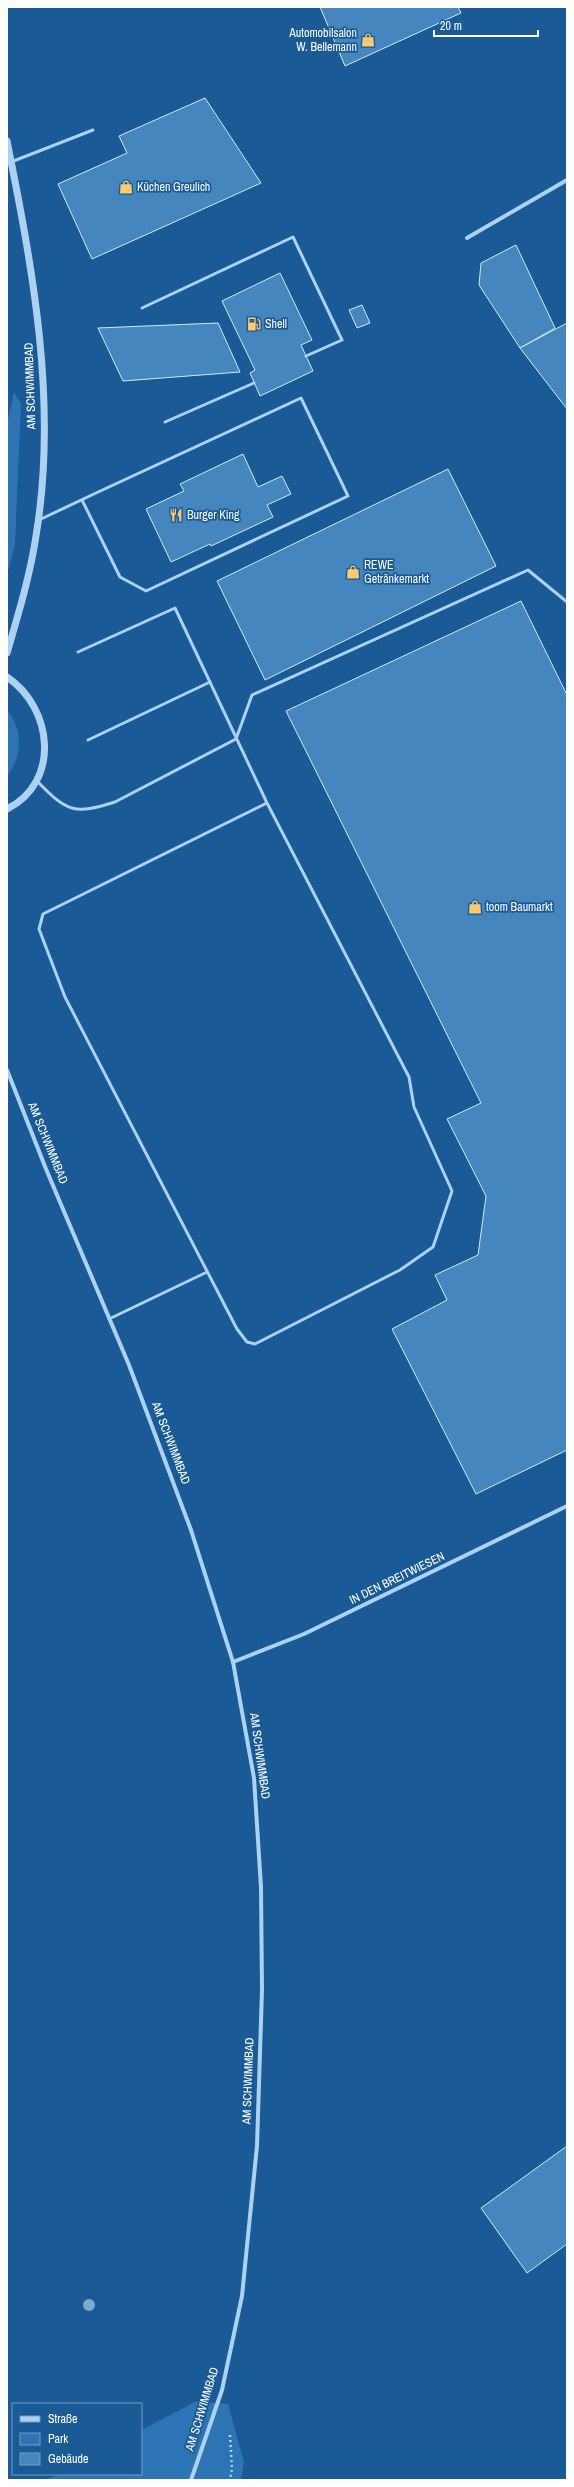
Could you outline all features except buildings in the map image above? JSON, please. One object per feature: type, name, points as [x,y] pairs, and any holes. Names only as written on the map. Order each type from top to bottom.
[{"type":"street","name":"AM SCHWIMMBAD","points":[[7,141],[35,294],[44,396],[42,476],[38,521],[22,602],[7,653]]},
{"type":"street","points":[[467,238],[567,180]]},
{"type":"street","points":[[7,677],[18,684],[32,700],[41,719],[45,740],[43,760],[36,780],[25,795],[7,809]]},
{"type":"street","name":"AM SCHWIMMBAD","points":[[7,1070],[46,1169],[129,1365],[192,1530],[233,1662],[254,1778],[261,1887],[262,1990],[257,2146],[242,2296],[222,2390],[191,2480]]},
{"type":"street","name":"IN DEN BREITWIESEN","points":[[233,1662],[304,1634],[567,1506]]},
{"type":"lane","points":[[11,162],[93,130]]},
{"type":"lane","points":[[142,308],[293,237],[342,340],[306,356]]},
{"type":"lane","points":[[165,422],[254,383]]},
{"type":"lane","points":[[38,521],[82,500],[301,398],[348,496],[146,591],[120,577],[82,500]]},
{"type":"lane","points":[[36,780],[58,803],[79,810],[96,809],[115,802],[236,739],[252,695],[528,570],[567,602]]},
{"type":"lane","points":[[78,652],[175,608],[266,803],[409,1077],[414,1107],[452,1191],[434,1247],[400,1270],[255,1344],[247,1342],[237,1329],[207,1272],[65,997],[39,929],[43,914],[266,803]]},
{"type":"lane","points":[[88,740],[210,682]]},
{"type":"lane","points":[[109,1319],[207,1272]]},
{"type":"green space","points":[[14,392],[21,404],[15,544],[7,575],[7,424]]},
{"type":"green space","points":[[7,710],[16,726],[19,743],[16,760],[7,776]]},
{"type":"green space","points":[[197,2401],[228,2404],[244,2462],[241,2480],[46,2480],[56,2475],[142,2475],[142,2429]]},
{"type":"place","name":"Automobilsalon W. Bellemann","points":[[368,40]]},
{"type":"place","name":"Küchen Greulich","points":[[126,187]]},
{"type":"place","name":"Shell","points":[[254,324]]},
{"type":"place","name":"Burger King","points":[[176,515]]},
{"type":"place","name":"REWE Getränkemarkt","points":[[353,572]]},
{"type":"place","name":"toom Baumarkt","points":[[475,907]]}]
